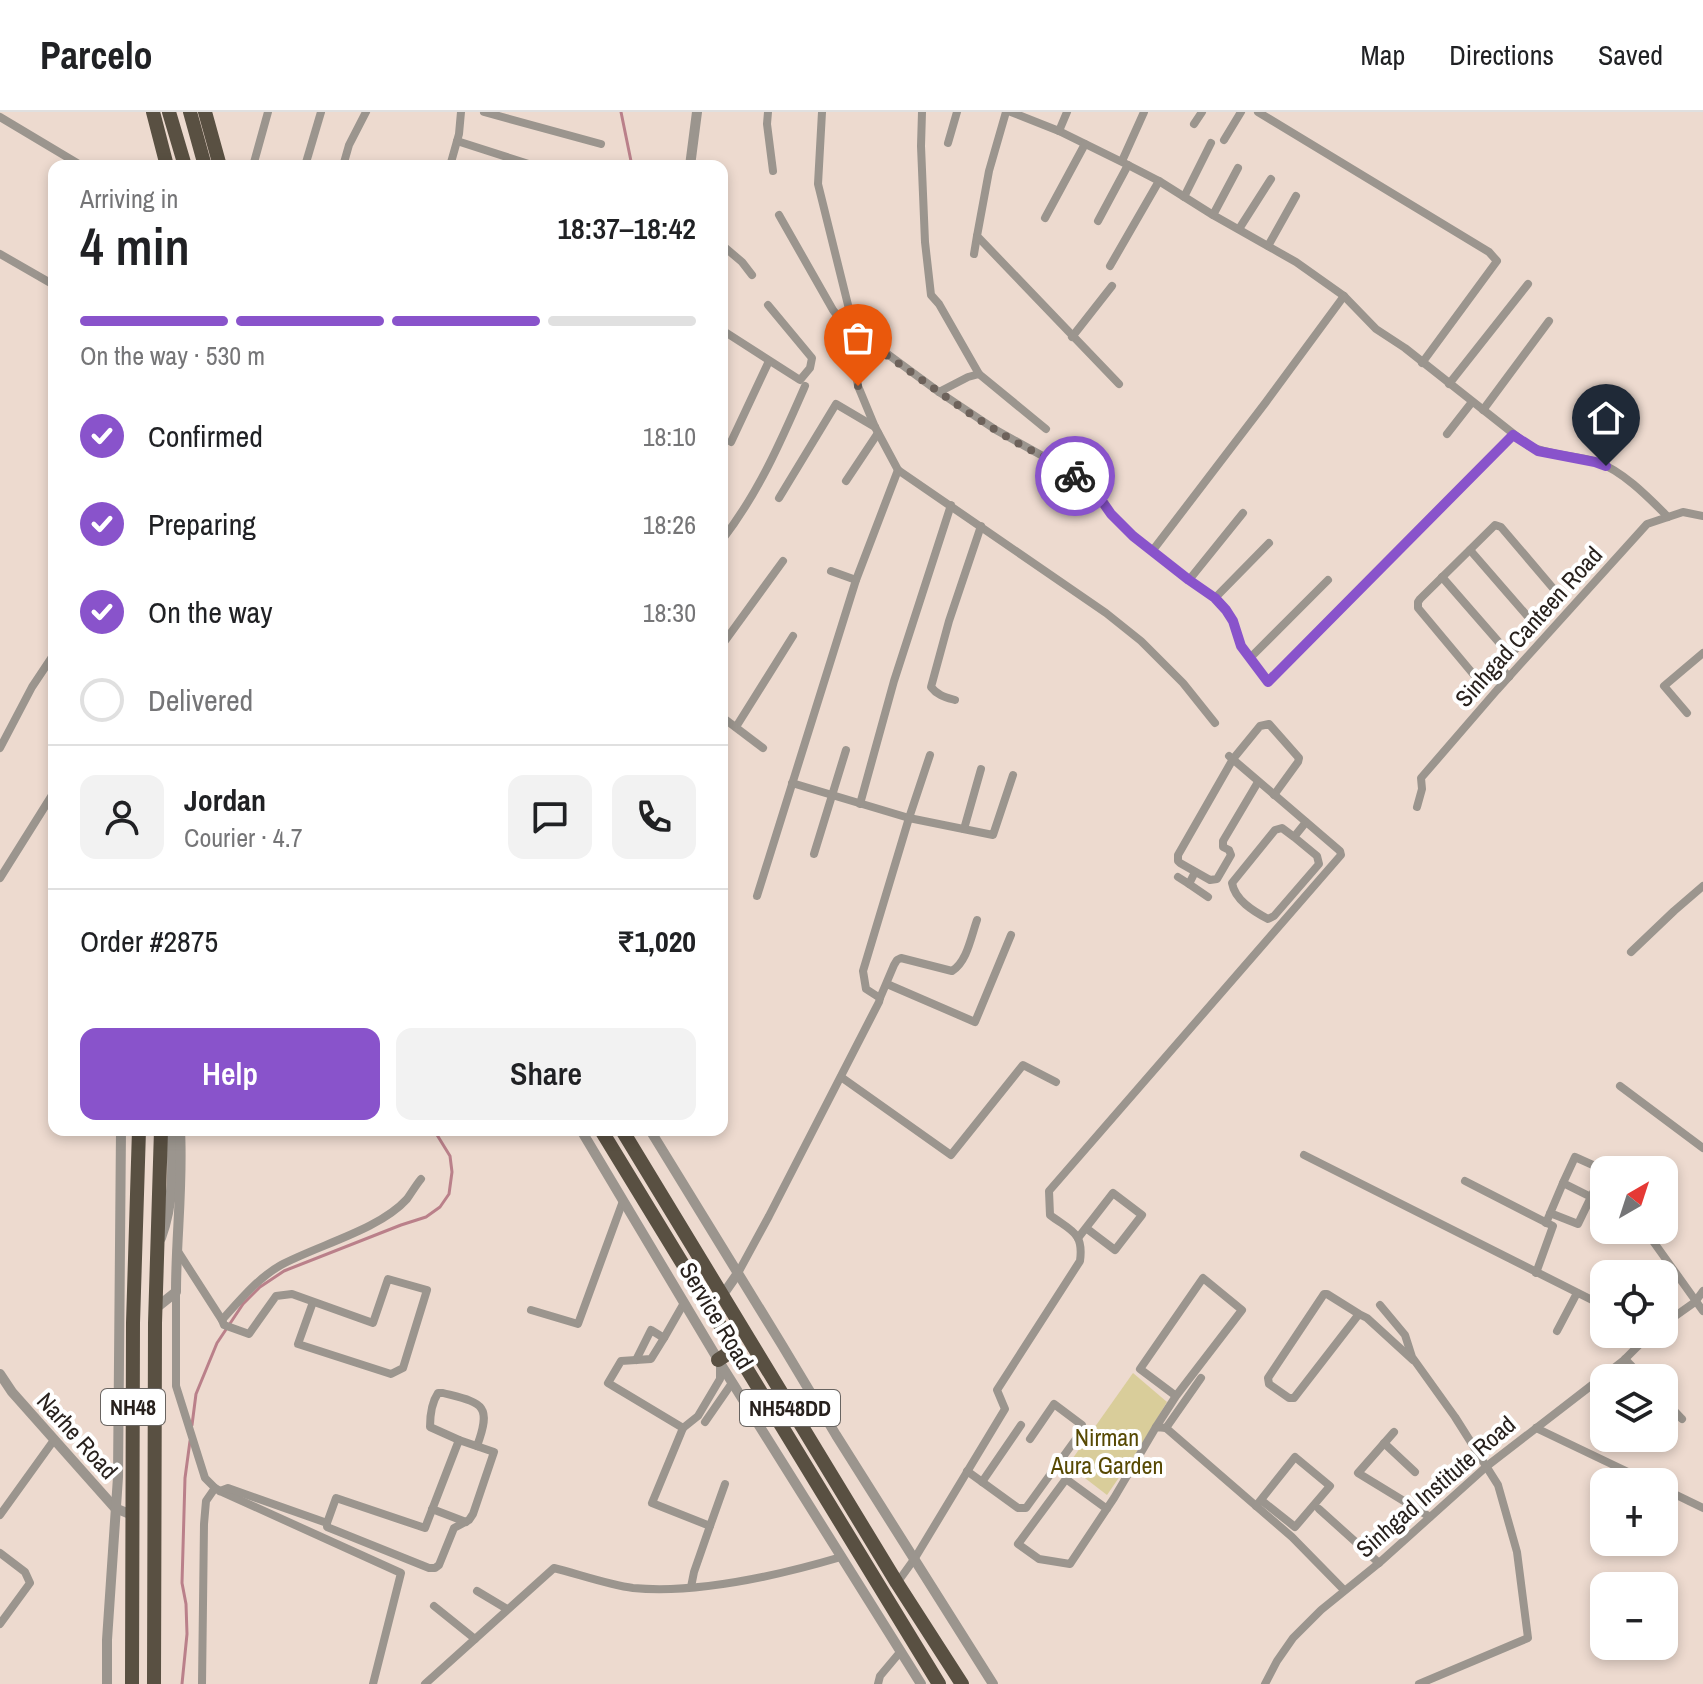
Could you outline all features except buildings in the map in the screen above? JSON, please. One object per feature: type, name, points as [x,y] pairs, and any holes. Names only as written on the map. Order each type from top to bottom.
[{"type":"highway","points":[[153,112],[165,160]]},
{"type":"highway","points":[[169,112],[183,160]]},
{"type":"highway","points":[[190,112],[203,160]]},
{"type":"highway","points":[[205,112],[218,160]]},
{"type":"highway","points":[[132,1136],[138,1160]]},
{"type":"highway","name":"NH48","points":[[132,1684],[133,1323],[139,1136]]},
{"type":"highway","name":"NH48","points":[[154,1684],[156,1308],[161,1136]]},
{"type":"highway","name":"NH548DD","points":[[605,1136],[939,1684]]},
{"type":"highway","name":"NH548DD","points":[[626,1136],[897,1583],[962,1684]]},
{"type":"highway","points":[[719,1362],[735,1349]]},
{"type":"street","points":[[255,160],[268,112]]},
{"type":"street","points":[[307,160],[321,112]]},
{"type":"street","points":[[345,160],[366,112]]},
{"type":"street","points":[[452,160],[461,112]]},
{"type":"street","points":[[484,112],[601,144]]},
{"type":"street","points":[[691,160],[697,112]]},
{"type":"street","points":[[768,112],[773,171]]},
{"type":"street","points":[[822,112],[818,184],[850,313],[849,331],[858,386],[876,430],[898,470],[1106,613],[1141,641],[1183,683],[1215,723]]},
{"type":"street","points":[[922,112],[925,242],[931,295],[979,374],[1046,429]]},
{"type":"street","points":[[948,143],[957,112]]},
{"type":"street","points":[[974,254],[989,171],[1009,112],[1059,131],[1125,163],[1296,262],[1344,296],[1376,329],[1405,348],[1513,435],[1538,451],[1606,466],[1648,497],[1668,517]]},
{"type":"street","points":[[1059,131],[1067,112]]},
{"type":"street","points":[[1098,221],[1144,112]]},
{"type":"street","points":[[1194,124],[1202,112]]},
{"type":"street","points":[[1224,140],[1241,112]]},
{"type":"street","points":[[1258,112],[1489,252],[1497,261],[1422,363]]},
{"type":"street","points":[[0,117],[72,160]]},
{"type":"street","points":[[457,141],[516,160]]},
{"type":"street","points":[[1184,197],[1211,143]]},
{"type":"street","points":[[1045,218],[1085,144]]},
{"type":"street","points":[[1213,215],[1238,168]]},
{"type":"street","points":[[1239,229],[1271,179]]},
{"type":"street","points":[[1110,266],[1159,181]]},
{"type":"street","points":[[1268,246],[1296,196]]},
{"type":"street","points":[[779,215],[833,310],[849,331],[882,350],[996,430],[1066,469],[1095,491],[1111,514],[1133,536],[1215,598],[1226,610],[1241,646],[1268,682],[1513,435]]},
{"type":"street","points":[[977,236],[1119,384]]},
{"type":"street","points":[[728,248],[752,275]]},
{"type":"street","points":[[0,254],[48,282]]},
{"type":"street","points":[[1449,384],[1528,284]]},
{"type":"street","points":[[1072,337],[1112,286]]},
{"type":"street","points":[[1153,550],[1344,296]]},
{"type":"street","points":[[728,334],[800,380],[810,368],[812,358],[768,305]]},
{"type":"street","points":[[1483,410],[1549,321]]},
{"type":"street","points":[[731,442],[769,361]]},
{"type":"street","points":[[939,392],[979,374]]},
{"type":"street","points":[[728,531],[755,493],[773,459],[805,386]]},
{"type":"street","points":[[1447,434],[1472,402]]},
{"type":"street","points":[[779,498],[836,404],[876,430]]},
{"type":"street","points":[[846,481],[876,430]]},
{"type":"street","points":[[757,896],[856,580],[898,470]]},
{"type":"street","points":[[860,804],[894,681],[951,505]]},
{"type":"street","name":"Sinhgad Canteen Road","points":[[1417,807],[1422,789],[1421,778],[1647,524],[1683,512],[1703,516]]},
{"type":"street","points":[[1189,580],[1243,513]]},
{"type":"street","points":[[1495,525],[1501,527],[1558,594],[1559,603],[1510,655],[1484,680],[1479,681],[1418,608],[1420,599],[1470,550],[1495,525]]},
{"type":"street","points":[[955,700],[935,692],[931,687],[981,526]]},
{"type":"street","points":[[1215,598],[1269,543]]},
{"type":"street","points":[[1470,550],[1536,626]]},
{"type":"street","points":[[728,637],[783,561]]},
{"type":"street","points":[[831,571],[856,580]]},
{"type":"street","points":[[1442,577],[1510,655]]},
{"type":"street","points":[[1250,658],[1328,580]]},
{"type":"street","points":[[736,727],[793,636]]},
{"type":"street","points":[[1687,713],[1664,686],[1703,653]]},
{"type":"street","points":[[0,748],[48,663]]},
{"type":"street","points":[[1499,665],[1509,677]]},
{"type":"street","points":[[728,721],[763,748]]},
{"type":"street","points":[[1258,782],[1223,841],[1223,847],[1231,855],[1217,879],[1210,880],[1180,863],[1178,855],[1231,758],[1260,726],[1269,724],[1299,758],[1274,795]]},
{"type":"street","points":[[814,854],[846,750]]},
{"type":"street","points":[[880,998],[866,989],[863,971],[930,755]]},
{"type":"street","points":[[897,1583],[1005,1409],[997,1390],[1080,1261],[1082,1245],[1078,1238],[1050,1215],[1049,1191],[1340,856],[1340,851],[1231,758]]},
{"type":"street","points":[[964,829],[981,769]]},
{"type":"street","points":[[792,783],[909,818],[993,835],[1013,775]]},
{"type":"street","points":[[0,878],[48,802]]},
{"type":"street","points":[[1294,837],[1306,822]]},
{"type":"street","points":[[1282,828],[1294,837],[1317,856],[1319,864],[1268,919],[1239,899],[1232,883],[1275,830],[1282,828]]},
{"type":"street","points":[[1189,884],[1195,872]]},
{"type":"street","points":[[1178,877],[1208,897]]},
{"type":"street","points":[[1631,952],[1703,886]]},
{"type":"street","points":[[722,1296],[738,1273],[841,1077],[897,960],[901,958],[952,971],[957,969],[977,920]]},
{"type":"street","points":[[887,984],[975,1022],[1011,935]]},
{"type":"street","points":[[841,1077],[951,1155],[1023,1065],[1056,1082]]},
{"type":"street","points":[[1620,1086],[1703,1148]]},
{"type":"street","points":[[107,1684],[118,1477],[121,1136]]},
{"type":"street","points":[[172,1136],[177,1160],[176,1386],[205,1478],[217,1490],[401,1573],[373,1684]]},
{"type":"street","points":[[157,1247],[168,1220],[179,1136]]},
{"type":"street","name":"Service Road","points":[[585,1136],[719,1362],[921,1684]]},
{"type":"street","points":[[654,1136],[836,1435],[993,1684]]},
{"type":"street","points":[[1304,1155],[1590,1299]]},
{"type":"street","points":[[1546,1223],[1575,1157],[1590,1164]]},
{"type":"street","points":[[223,1322],[247,1292],[280,1266],[386,1216],[406,1200],[421,1179]]},
{"type":"street","points":[[1465,1181],[1553,1226],[1536,1273]]},
{"type":"street","points":[[1563,1183],[1590,1196]]},
{"type":"street","points":[[1078,1238],[1113,1193],[1142,1215],[1115,1250],[1086,1228]]},
{"type":"street","points":[[1550,1213],[1578,1224],[1590,1199]]},
{"type":"street","points":[[531,1310],[578,1324],[623,1201]]},
{"type":"street","points":[[1655,1244],[1703,1311]]},
{"type":"street","points":[[176,1249],[223,1322],[249,1334],[276,1296],[292,1294],[373,1323],[388,1279],[427,1290],[403,1368],[391,1374],[298,1344],[313,1302]]},
{"type":"street","points":[[1107,1509],[1066,1479],[1018,1544],[1039,1559],[1070,1564],[1107,1509],[1114,1498],[1176,1396],[1242,1310],[1203,1278],[1140,1369],[1176,1396]]},
{"type":"street","points":[[1678,1314],[1695,1302],[1703,1291]]},
{"type":"street","points":[[156,1308],[176,1292]]},
{"type":"street","points":[[1557,1331],[1577,1293]]},
{"type":"street","points":[[1359,1314],[1294,1398],[1289,1398],[1269,1384],[1268,1378],[1324,1294],[1367,1318],[1420,1367]]},
{"type":"street","points":[[683,1428],[608,1383],[621,1361],[651,1359],[684,1303]]},
{"type":"street","points":[[1380,1305],[1405,1335],[1412,1357],[1498,1485],[1517,1552],[1528,1638],[1427,1682]]},
{"type":"street","points":[[636,1360],[651,1330],[664,1338]]},
{"type":"street","name":"Sinhgad Institute Road","points":[[1265,1684],[1293,1638],[1344,1590],[1379,1563],[1487,1466],[1636,1348]]},
{"type":"street","points":[[1625,1359],[1630,1364]]},
{"type":"street","points":[[710,1526],[652,1503],[683,1428],[698,1416],[720,1379],[719,1362]]},
{"type":"street","name":"Narhe Road","points":[[0,1374],[12,1392],[115,1508],[132,1515]]},
{"type":"street","points":[[1166,1428],[1201,1378]]},
{"type":"street","points":[[705,1422],[732,1383]]},
{"type":"street","points":[[459,1440],[425,1528],[336,1498],[327,1527],[435,1568],[454,1528],[473,1514],[494,1452],[459,1440],[430,1427],[438,1393],[473,1401],[483,1411],[485,1425],[477,1446]]},
{"type":"street","points":[[967,1471],[1018,1508],[1026,1508],[1081,1432],[1082,1425],[1054,1404],[1030,1439]]},
{"type":"street","points":[[1678,1415],[1682,1419]]},
{"type":"street","points":[[982,1482],[1021,1425]]},
{"type":"street","points":[[1156,1427],[1166,1428],[1259,1503],[1295,1527],[1330,1486],[1295,1457],[1259,1503]]},
{"type":"street","points":[[1536,1428],[1620,1468]]},
{"type":"street","points":[[1394,1432],[1358,1473],[1430,1517]]},
{"type":"street","points":[[0,1515],[54,1440]]},
{"type":"street","points":[[1384,1443],[1415,1472]]},
{"type":"street","points":[[691,1587],[725,1484]]},
{"type":"street","points":[[202,1684],[206,1501],[217,1490],[228,1488],[327,1523]]},
{"type":"street","points":[[1678,1496],[1703,1508]]},
{"type":"street","points":[[1259,1503],[1344,1590]]},
{"type":"street","points":[[432,1509],[466,1522]]},
{"type":"street","points":[[1319,1509],[1379,1563]]},
{"type":"street","points":[[0,1553],[25,1572],[30,1583],[0,1624]]},
{"type":"street","points":[[425,1684],[554,1568],[631,1587],[691,1587],[795,1570],[841,1557]]},
{"type":"street","points":[[477,1591],[507,1609]]},
{"type":"street","points":[[434,1606],[475,1639]]},
{"type":"street","points":[[878,1684],[880,1676],[901,1651]]},
{"type":"green space","name":"Nirman Aura Garden","points":[[1133,1373],[1167,1402],[1107,1495],[1068,1465]]},
{"type":"waterway","points":[[621,112],[631,160]]},
{"type":"waterway","points":[[192,1425],[196,1394],[217,1343],[243,1304],[260,1287],[284,1271],[426,1217],[440,1207],[449,1194],[452,1172],[450,1156],[438,1136]]},
{"type":"waterway","points":[[182,1684],[187,1634],[182,1583],[185,1478],[190,1441]]},
{"type":"way so far","points":[[858,386],[849,331],[882,350],[996,430],[1075,476]]},
{"type":"route","points":[[1075,476],[1095,491],[1111,514],[1133,536],[1215,598],[1233,621],[1241,646],[1268,682],[1513,435],[1538,451],[1606,466]]}]
